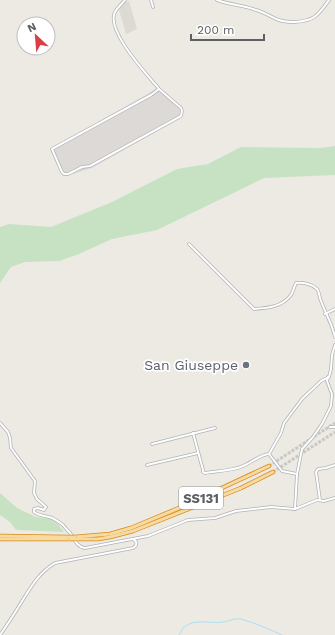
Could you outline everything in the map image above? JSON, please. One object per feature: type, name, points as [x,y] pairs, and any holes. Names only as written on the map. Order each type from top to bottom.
[{"type":"highway","name":"SS131","points":[[76,538],[110,534],[141,524],[269,466]]},
{"type":"highway","name":"SS131","points":[[0,537],[98,539],[110,537],[146,526],[241,488],[273,472]]},
{"type":"highway","points":[[141,524],[146,526]]},
{"type":"street","points":[[125,0],[114,13],[114,24],[116,30],[126,48],[159,90],[181,108],[181,116],[90,166],[82,167],[68,174],[64,174],[62,172],[52,149],[159,90]]},
{"type":"street","points":[[151,0],[153,7]]},
{"type":"street","points":[[217,0],[257,10],[280,21],[286,22],[302,21],[314,18],[321,12],[329,0]]},
{"type":"street","points":[[189,244],[254,309],[271,308],[280,305],[292,294],[296,283],[310,285],[318,290],[325,314],[335,337]]},
{"type":"street","points":[[325,314],[335,309]]},
{"type":"street","points":[[295,509],[297,474],[302,449],[322,424],[330,406],[332,394],[327,381],[331,369],[332,355],[335,345]]},
{"type":"street","points":[[269,454],[281,433],[284,423],[302,399],[328,377]]},
{"type":"street","points":[[0,424],[8,432],[11,448],[35,481],[34,493],[36,499],[46,507],[44,510],[38,508],[34,509],[34,512],[41,516],[48,516],[62,524],[81,548],[148,536],[188,520],[215,518],[236,511],[271,507],[295,509],[317,500],[324,501],[335,498]]},
{"type":"street","points":[[330,427],[335,427]]},
{"type":"street","points":[[152,444],[215,428]]},
{"type":"street","points":[[193,433],[203,472],[205,473],[241,467],[263,455],[269,454]]},
{"type":"street","points":[[147,466],[198,452]]},
{"type":"street","points":[[269,454],[282,471],[297,474]]},
{"type":"street","points":[[320,500],[316,470],[335,465]]},
{"type":"street","points":[[0,635],[30,588],[42,572],[51,565],[134,548],[136,546],[136,541],[133,539]]},
{"type":"shaded area","points":[[129,1],[137,29],[126,34],[119,10],[125,2]]},
{"type":"shaded area","points":[[158,88],[183,110],[183,115],[179,119],[92,168],[66,176],[63,174],[59,169],[50,149]]},
{"type":"green space","points":[[335,146],[335,175],[264,178],[157,230],[112,239],[79,254],[59,261],[25,262],[11,267],[0,283],[0,227],[9,224],[51,227],[112,202],[177,169],[208,164],[241,147],[320,148]]},
{"type":"green space","points":[[0,493],[17,508],[36,517],[49,518],[58,524],[64,532],[15,529],[10,522],[0,515]]},
{"type":"waterway","points":[[179,635],[188,624],[198,622],[223,622],[234,619],[241,619],[257,624],[282,635]]},
{"type":"tunnel","points":[[269,466],[335,423]]},
{"type":"tunnel","points":[[273,472],[335,432]]},
{"type":"place","name":"San Giuseppe","points":[[246,365]]}]
